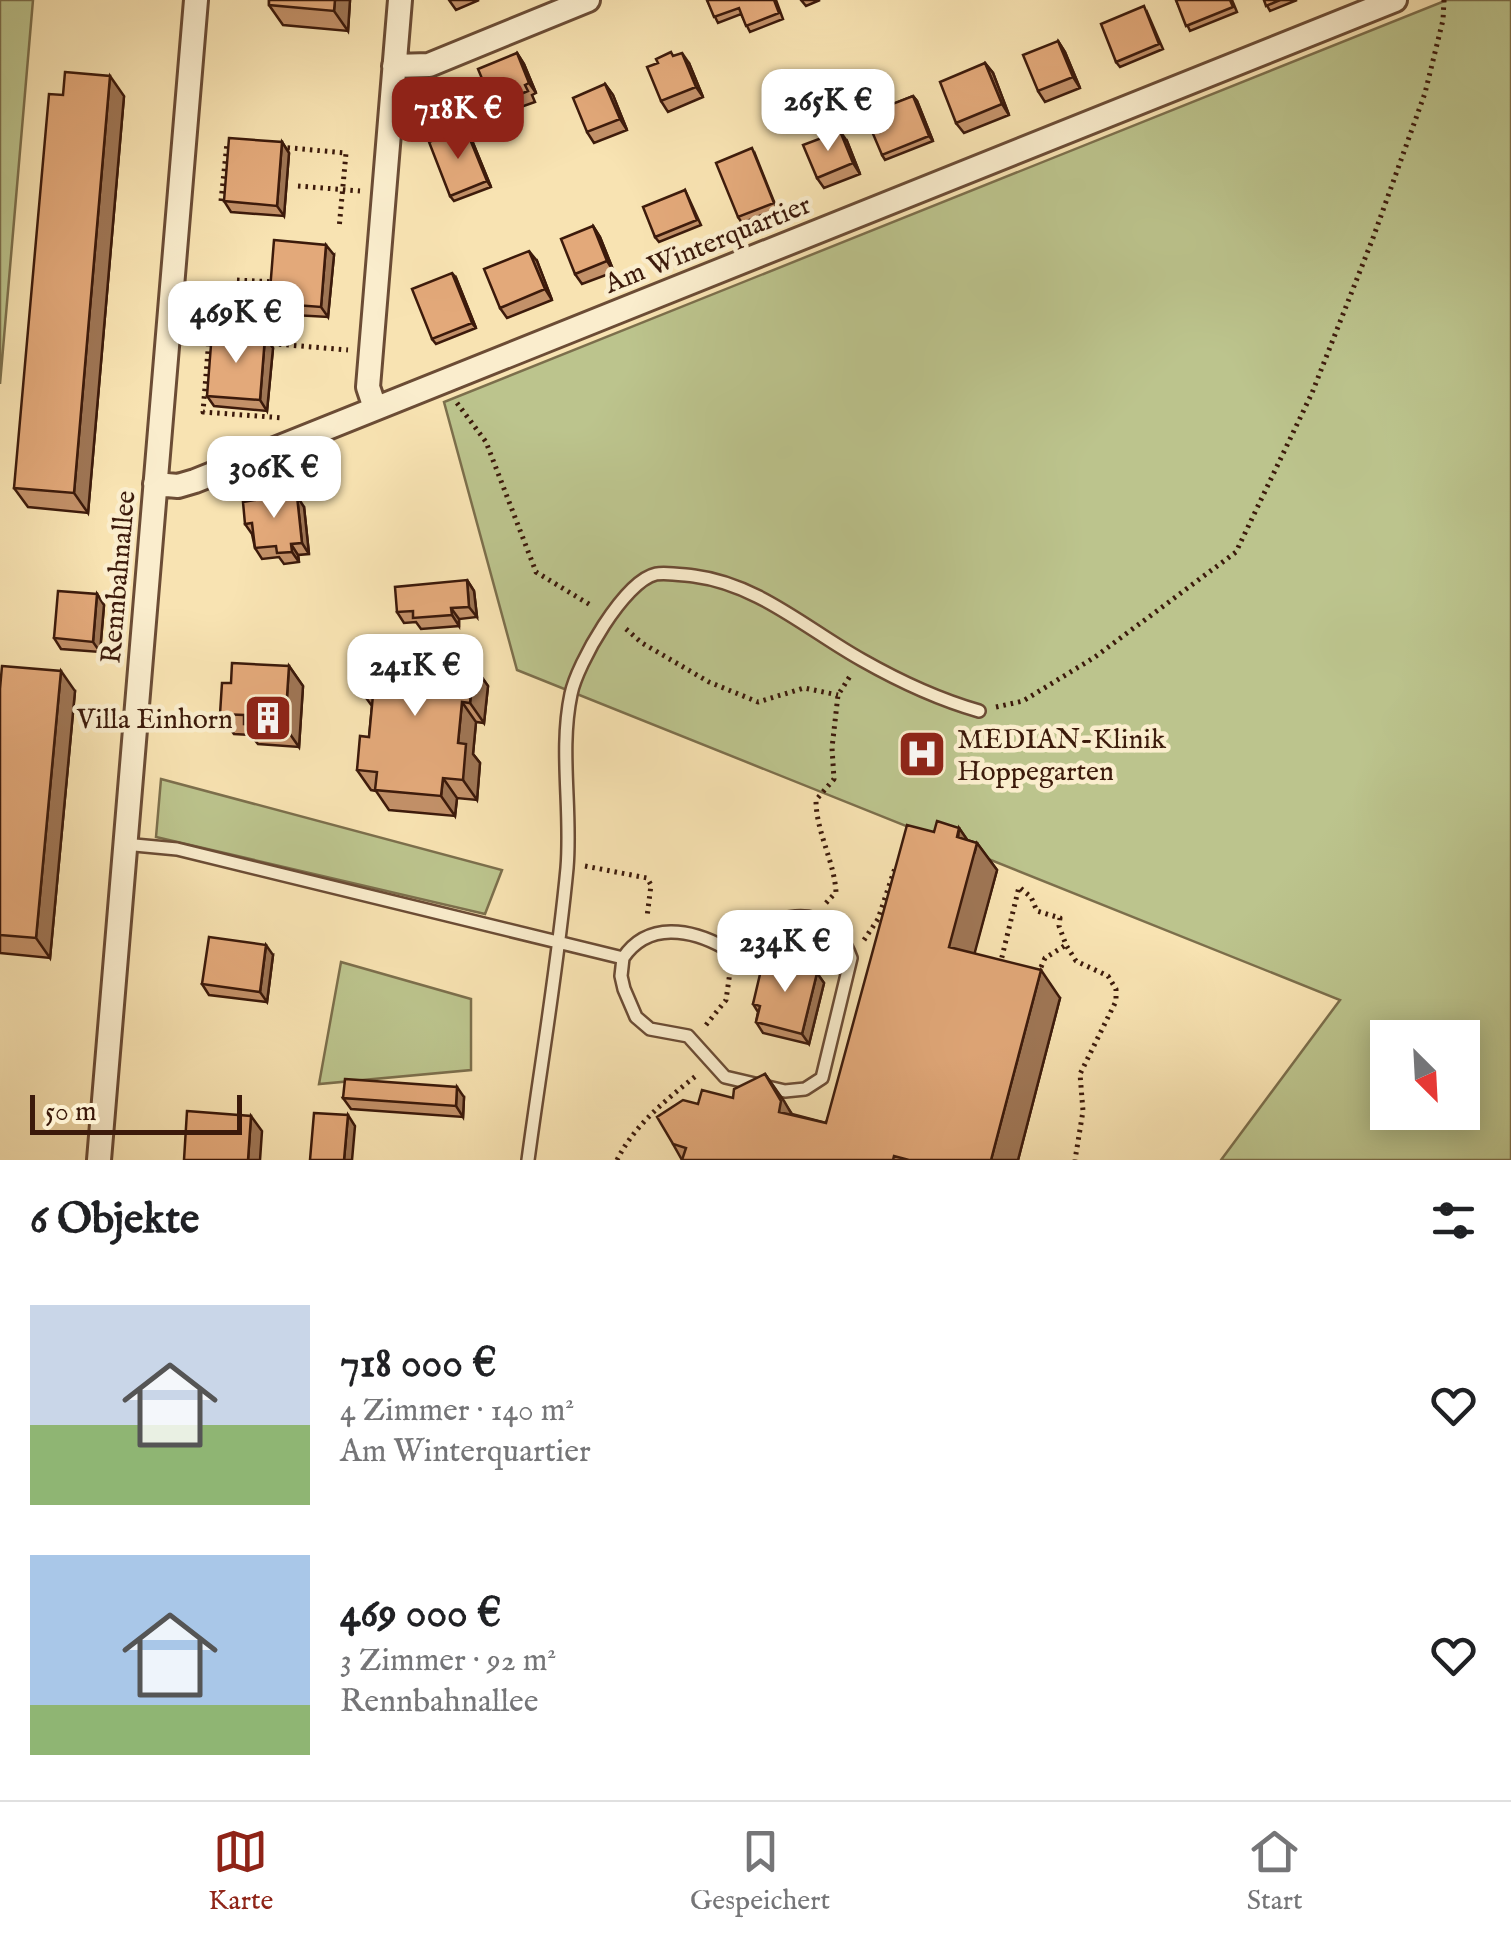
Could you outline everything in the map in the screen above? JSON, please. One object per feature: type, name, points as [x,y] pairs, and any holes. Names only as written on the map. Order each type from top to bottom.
[{"type":"street","name":"Rennbahnallee","points":[[99,1160],[196,0]]},
{"type":"street","points":[[375,408],[368,387],[400,0]]},
{"type":"street","points":[[394,66],[429,66],[588,0]]},
{"type":"street","name":"Am Winterquartier","points":[[155,484],[178,486],[195,481],[1395,0]]},
{"type":"lane","points":[[528,1160],[568,864],[566,770],[571,692],[608,616],[628,592],[655,574],[697,576],[762,598],[861,660],[938,700],[979,711]]},
{"type":"lane","points":[[124,844],[177,848],[623,958]]},
{"type":"lane","points":[[814,917],[833,925],[845,939],[852,958],[822,1078],[805,1089],[785,1091],[725,1076],[688,1036],[650,1029],[636,1017],[624,990],[623,958],[634,942],[646,935],[679,931],[704,936],[725,948],[774,920],[814,917]]},
{"type":"path","points":[[979,711],[1024,701],[1095,658],[1236,552],[1312,393],[1373,238],[1425,93],[1443,20],[1444,0]]},
{"type":"path","points":[[221,201],[227,143],[247,144]]},
{"type":"path","points":[[266,146],[346,152],[339,228]]},
{"type":"path","points":[[213,177],[224,178]]},
{"type":"path","points":[[298,186],[384,193]]},
{"type":"path","points":[[271,326],[275,267]]},
{"type":"path","points":[[237,280],[274,282]]},
{"type":"path","points":[[227,340],[209,338],[204,412],[314,420],[319,431]]},
{"type":"path","points":[[263,343],[371,352]]},
{"type":"path","points":[[814,917],[836,892],[835,876],[816,821],[816,800],[834,779],[832,748],[838,695],[861,660]]},
{"type":"path","points":[[568,864],[647,878],[651,885],[646,935]]},
{"type":"path","points":[[852,958],[878,919],[896,865]]},
{"type":"path","points":[[998,972],[1019,887],[1038,911],[1061,920],[1059,926],[1076,962],[1108,976],[1116,990],[1116,1002],[1080,1074],[1082,1112],[1075,1160]]},
{"type":"path","points":[[1036,981],[1045,958],[1066,945]]},
{"type":"path","points":[[688,1036],[708,1024],[726,1000],[732,973],[725,948]]},
{"type":"path","points":[[617,1160],[629,1137],[664,1101],[711,1064]]},
{"type":"green space","points":[[0,0],[33,0],[0,384]]},
{"type":"green space","points":[[1447,0],[1511,0],[1511,1160],[1221,1160],[1340,1000],[517,670],[444,402]]},
{"type":"green space","points":[[161,779],[502,870],[485,914],[156,837]]},
{"type":"green space","points":[[341,962],[471,999],[471,1070],[319,1084]]},
{"type":"building","points":[[269,0],[335,0],[334,11],[269,5]]},
{"type":"building","points":[[707,0],[774,0],[779,13],[746,26],[739,8],[714,17]]},
{"type":"building","points":[[1176,0],[1230,0],[1233,7],[1186,26]]},
{"type":"building","points":[[1144,6],[1159,44],[1116,62],[1101,24]]},
{"type":"building","points":[[1058,41],[1073,77],[1038,91],[1023,55]]},
{"type":"building","points":[[671,52],[673,56],[682,53],[696,87],[661,101],[647,67]]},
{"type":"building","points":[[517,53],[529,83],[525,85],[528,91],[511,98],[508,91],[490,98],[478,69]]},
{"type":"building","points":[[985,63],[1002,104],[956,123],[940,82]]},
{"type":"building","points":[[65,72],[110,76],[74,493],[14,488],[49,94],[63,95]]},
{"type":"building","points":[[605,84],[620,119],[587,132],[573,98]]},
{"type":"building","points":[[913,96],[929,136],[882,155],[862,108],[887,98],[890,105]]},
{"type":"building","points":[[465,127],[487,181],[450,196],[429,142]]},
{"type":"building","points":[[840,131],[853,163],[817,178],[803,145]]},
{"type":"building","points":[[229,138],[282,142],[277,206],[224,201]]},
{"type":"building","points":[[752,148],[774,203],[738,217],[716,163]]},
{"type":"building","points":[[685,190],[697,220],[655,237],[643,207]]},
{"type":"building","points":[[593,226],[607,261],[575,274],[561,239]]},
{"type":"building","points":[[274,240],[326,245],[321,307],[269,303]]},
{"type":"building","points":[[529,251],[545,289],[500,308],[484,269]]},
{"type":"building","points":[[452,273],[472,323],[432,339],[412,289]]},
{"type":"building","points":[[212,332],[265,337],[260,400],[207,396]]},
{"type":"building","points":[[269,491],[270,499],[297,496],[302,543],[291,544],[292,552],[277,553],[276,546],[255,548],[252,523],[245,524],[243,502],[255,500],[255,492]]},
{"type":"building","points":[[467,580],[469,607],[451,608],[452,615],[413,618],[413,611],[397,612],[395,587]]},
{"type":"building","points":[[58,591],[97,594],[93,642],[54,638]]},
{"type":"building","points":[[390,643],[455,650],[454,664],[474,666],[470,703],[462,702],[458,743],[466,744],[463,780],[443,778],[441,796],[375,790],[377,772],[357,770],[360,736],[369,737],[373,695],[364,695],[368,658],[388,660]]},
{"type":"building","points":[[232,663],[289,666],[285,727],[244,724],[244,715],[220,714],[222,683],[231,683]]},
{"type":"building","points":[[2,666],[61,671],[36,938],[0,935]]},
{"type":"building","points":[[937,821],[959,828],[957,837],[977,843],[949,947],[1041,970],[991,1160],[909,1160],[894,1156],[893,1160],[682,1160],[686,1148],[673,1144],[657,1117],[683,1100],[698,1104],[702,1090],[733,1098],[734,1089],[765,1074],[781,1101],[779,1112],[826,1123],[907,825],[934,832]]},
{"type":"building","points":[[209,937],[266,945],[260,992],[202,984]]},
{"type":"building","points":[[786,956],[803,961],[801,969],[817,973],[802,1034],[756,1022],[760,1006],[753,1004],[761,970],[769,972],[771,961],[784,964]]},
{"type":"building","points":[[345,1079],[457,1087],[456,1106],[343,1098]]},
{"type":"building","points":[[187,1111],[251,1116],[248,1160],[184,1160]]},
{"type":"building","points":[[314,1113],[348,1115],[344,1160],[310,1160]]},
{"type":"place","name":"Villa Einhorn","points":[[268,718]]},
{"type":"place","name":"MEDIAN-Klinik Hoppegarten","points":[[922,754]]}]
